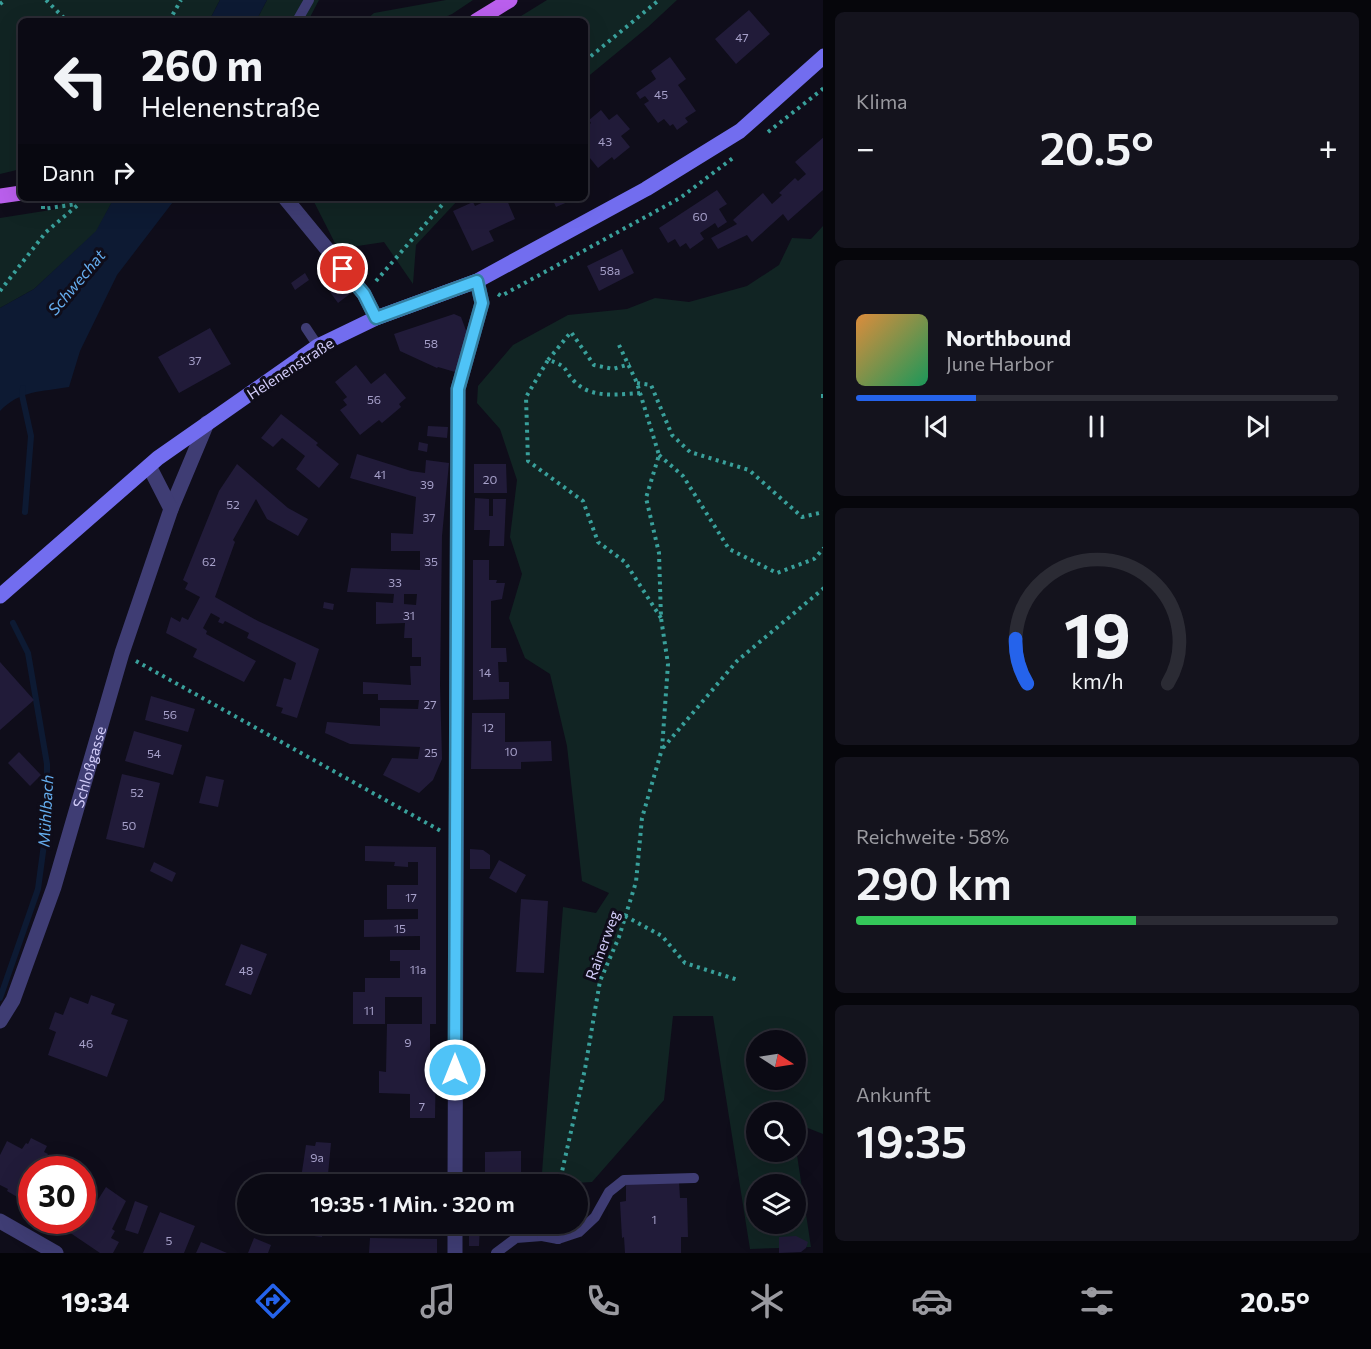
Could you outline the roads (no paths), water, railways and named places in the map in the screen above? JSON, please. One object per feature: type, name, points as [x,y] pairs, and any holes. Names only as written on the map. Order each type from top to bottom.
[{"type":"main road","points":[[481,18],[510,0]]},
{"type":"main road","points":[[0,196],[18,193]]},
{"type":"street","name":"Helenenstraße","points":[[0,596],[149,466],[318,346],[376,318],[477,281],[646,189],[740,131],[823,57]]},
{"type":"street","points":[[287,201],[364,294],[376,318]]},
{"type":"street","points":[[455,1174],[458,389],[482,303],[477,281]]},
{"type":"street","name":"Schloßgasse","points":[[0,1021],[13,1000],[54,887],[122,653],[171,509],[207,423]]},
{"type":"street","points":[[149,466],[171,509]]},
{"type":"street","points":[[0,1221],[56,1253]]},
{"type":"street","points":[[454,1253],[455,1234]]},
{"type":"lane","points":[[299,18],[309,0]]},
{"type":"lane","points":[[306,328],[318,346]]},
{"type":"lane","points":[[496,1253],[516,1238],[542,1236],[558,1239],[579,1232],[595,1217],[609,1192],[624,1180],[694,1178]]},
{"type":"water","points":[[220,0],[267,0],[258,18],[211,18]]},
{"type":"water","name":"Schwechat","points":[[112,201],[174,201],[117,275],[80,351],[69,387],[23,395],[0,411],[0,308],[34,289],[96,231]]},
{"type":"waterway","name":"Mühlbach","points":[[23,388],[22,395],[31,436],[25,512]]},
{"type":"waterway","name":"Mühlbach","points":[[0,998],[38,889],[47,822],[47,764],[28,653],[13,623]]}]
